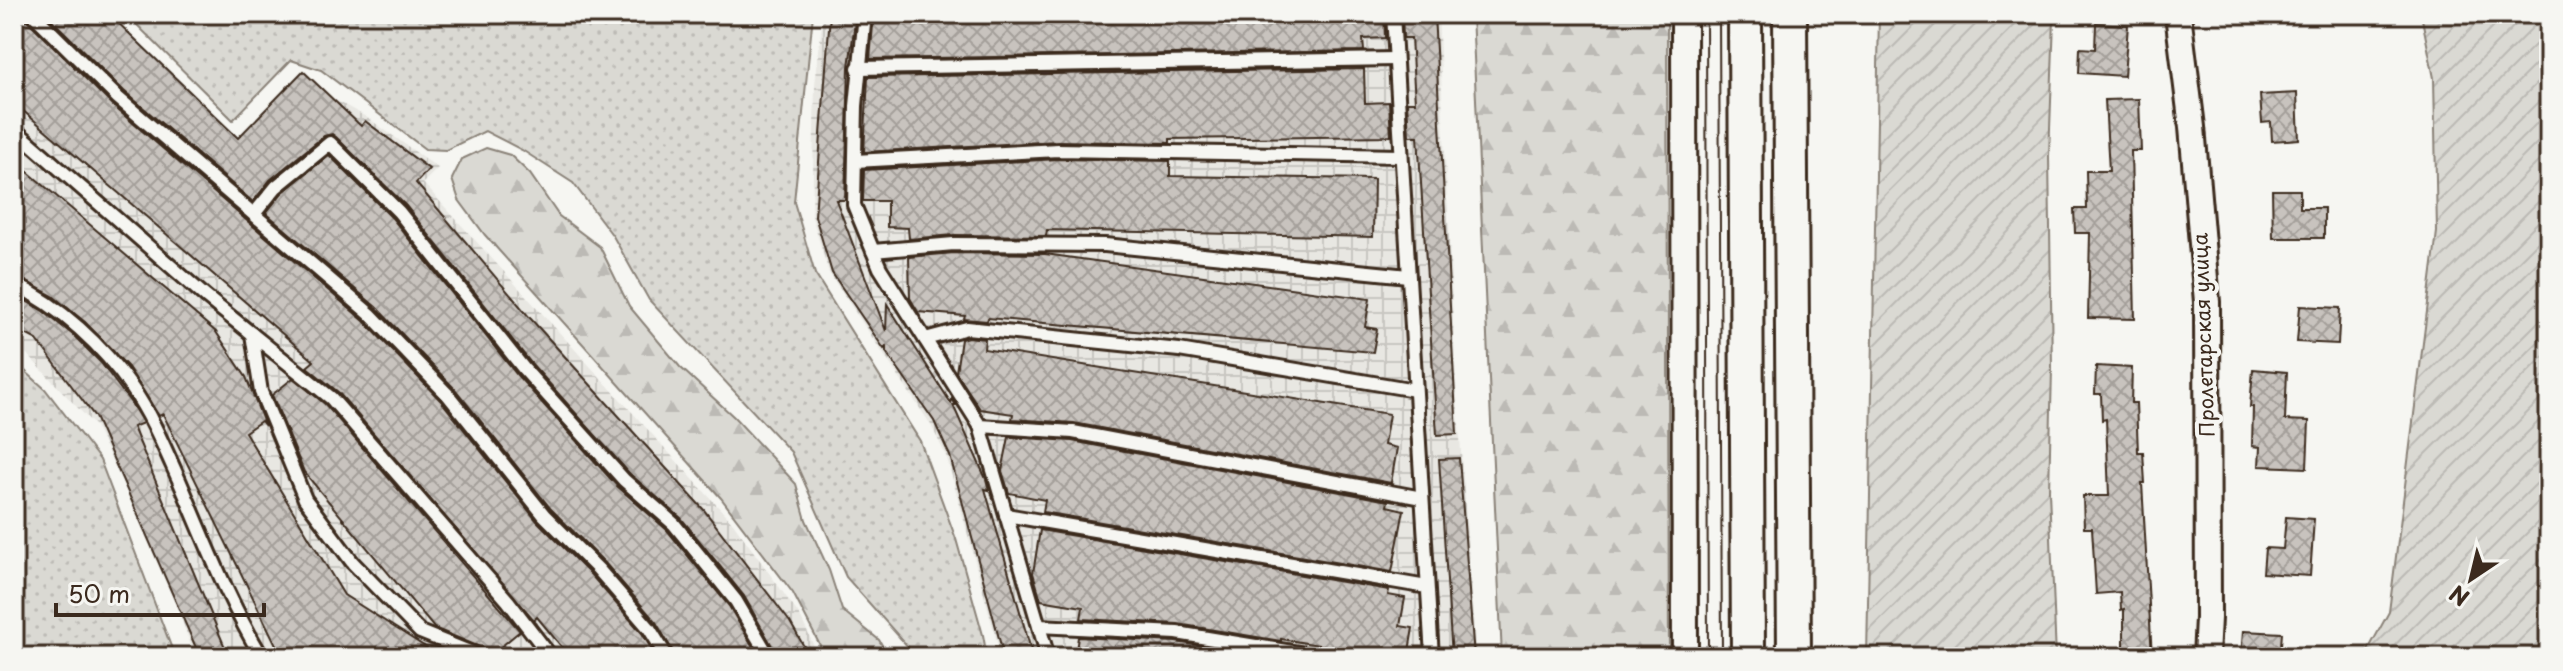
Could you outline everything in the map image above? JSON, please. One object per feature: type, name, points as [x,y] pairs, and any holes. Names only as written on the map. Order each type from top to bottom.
[{"type":"main road","points":[[1745,14],[1748,657]]},
{"type":"main road","points":[[1790,14],[1794,657]]},
{"type":"street","points":[[1684,14],[1685,657]]},
{"type":"street","name":"Пролетарская улица","points":[[2178,14],[2192,127],[2207,302],[2206,657]]},
{"type":"lane","points":[[33,14],[118,98],[370,314],[448,395],[544,515],[598,569],[649,628],[667,657]]},
{"type":"lane","points":[[865,14],[858,68],[854,205],[880,268],[980,426],[1048,657]]},
{"type":"lane","points":[[1393,14],[1432,657]]},
{"type":"lane","points":[[858,68],[1395,59]]},
{"type":"lane","points":[[14,129],[206,297],[331,398],[508,601],[551,657]]},
{"type":"lane","points":[[254,214],[276,187],[330,143],[399,212],[524,369],[624,480],[674,524],[736,601],[769,657]]},
{"type":"lane","points":[[855,161],[1058,150],[1401,156]]},
{"type":"lane","points":[[873,251],[954,244],[1105,245],[1408,276]]},
{"type":"lane","points":[[14,284],[35,294],[95,343],[133,388],[165,449],[240,621],[262,657]]},
{"type":"lane","points":[[925,339],[967,328],[1179,350],[1415,390]]},
{"type":"lane","points":[[252,334],[261,392],[305,499],[353,563],[420,632],[482,657]]},
{"type":"lane","points":[[980,426],[1073,432],[1422,498]]},
{"type":"lane","points":[[1006,515],[1427,587]]},
{"type":"lane","points":[[1039,626],[1177,633],[1323,657]]},
{"type":"shaded area","points":[[14,14],[105,14],[240,143],[301,81],[368,118],[438,168],[423,183],[733,523],[800,616],[819,657],[195,657],[161,561],[95,426],[14,344]]},
{"type":"shaded area","points":[[823,14],[1438,14],[1456,383],[1476,657],[1001,657],[947,458],[931,425],[829,273],[812,217],[815,85]]},
{"type":"green space","points":[[126,14],[813,14],[794,202],[815,274],[920,441],[956,539],[987,657],[917,657],[846,577],[791,452],[649,300],[613,236],[573,183],[522,150],[485,131],[446,150],[425,149],[321,70],[291,60],[233,120]]},
{"type":"green space","points":[[1472,14],[1667,14],[1669,657],[1502,657]]},
{"type":"green space","points":[[1879,14],[2050,14],[2054,19],[2049,156],[2052,369],[2049,491],[2056,657],[1867,657]]},
{"type":"green space","points":[[2421,14],[2549,14],[2549,657],[2369,657],[2367,652],[2389,612],[2437,232],[2434,78]]},
{"type":"green space","points":[[486,148],[510,155],[530,174],[559,216],[600,247],[629,306],[680,367],[734,417],[796,484],[806,520],[829,570],[842,610],[879,640],[889,657],[826,657],[793,593],[721,498],[485,235],[459,200],[452,179],[462,159]]},
{"type":"green space","points":[[14,361],[45,389],[100,460],[175,657],[14,657]]},
{"type":"building","points":[[14,14],[24,14],[112,105],[364,321],[441,401],[537,521],[591,575],[642,633],[656,657],[570,657],[537,617],[534,620],[338,392],[307,367],[314,361],[14,103]]},
{"type":"building","points":[[46,14],[109,14],[238,138],[303,71],[361,126],[365,121],[429,169],[416,183],[530,318],[704,510],[790,622],[810,657],[778,657],[744,596],[681,518],[630,474],[531,363],[406,206],[336,137],[332,134],[324,136],[270,180],[253,202],[124,91]]},
{"type":"building","points":[[830,14],[856,14],[849,67],[845,200],[836,200],[886,331],[887,304],[951,403],[952,399],[956,405],[953,405],[986,479],[989,490],[985,489],[1033,657],[1004,657],[950,456],[934,421],[886,352],[886,347],[884,349],[832,273],[815,216]]},
{"type":"building","points":[[874,14],[1384,14],[1385,38],[1363,39],[1364,51],[870,59]]},
{"type":"building","points":[[1402,14],[1434,14],[1457,434],[1437,435],[1418,136],[1409,136],[1407,102],[1415,102],[1411,38],[1403,38]]},
{"type":"building","points":[[2096,23],[2128,25],[2124,76],[2079,73],[2080,48],[2095,49]]},
{"type":"building","points":[[1364,69],[1365,103],[1389,102],[1391,136],[1170,139],[1170,143],[1058,141],[864,152],[868,77]]},
{"type":"building","points":[[2297,93],[2299,139],[2272,141],[2271,122],[2262,123],[2260,95]]},
{"type":"building","points":[[2139,99],[2141,151],[2131,151],[2135,319],[2088,318],[2090,233],[2075,233],[2074,209],[2087,209],[2086,171],[2109,171],[2105,100]]},
{"type":"building","points":[[329,155],[392,218],[517,375],[617,486],[667,530],[729,606],[759,657],[676,657],[656,622],[605,563],[551,509],[455,389],[376,307],[266,213],[282,193]]},
{"type":"building","points":[[1058,159],[1170,161],[1170,176],[1374,179],[1373,237],[1047,230],[1046,236],[954,235],[909,239],[908,228],[887,227],[887,201],[863,201],[864,170]]},
{"type":"building","points":[[14,160],[216,332],[246,377],[265,426],[261,421],[245,432],[344,595],[441,657],[282,657],[163,414],[159,416],[128,367],[85,322],[53,296],[14,275]]},
{"type":"building","points":[[2272,190],[2300,190],[2300,208],[2324,208],[2324,238],[2273,238]]},
{"type":"building","points":[[954,253],[1045,254],[1370,299],[1365,327],[1377,329],[1373,352],[988,318],[987,321],[964,319],[965,316],[918,312],[910,298],[909,257]]},
{"type":"building","points":[[14,294],[43,311],[101,363],[143,423],[133,427],[229,657],[200,657],[95,417],[37,340],[14,328]]},
{"type":"building","points":[[2300,306],[2340,308],[2338,344],[2297,342]]},
{"type":"building","points":[[961,339],[985,339],[984,349],[1389,414],[1384,445],[1397,448],[1391,483],[1074,423],[1012,419],[1013,414],[980,409],[956,372]]},
{"type":"building","points":[[2096,366],[2132,368],[2131,403],[2136,403],[2138,452],[2143,452],[2152,657],[2124,657],[2124,609],[2121,610],[2120,592],[2096,594],[2092,528],[2084,528],[2083,496],[2109,496],[2106,419],[2102,420],[2101,394],[2095,394]]},
{"type":"building","points":[[2253,369],[2287,372],[2285,420],[2309,421],[2307,468],[2259,466],[2260,447],[2252,446],[2253,407],[2250,407]]},
{"type":"building","points":[[293,378],[325,404],[520,631],[491,655],[485,649],[434,628],[304,472],[272,395]]},
{"type":"building","points":[[1009,437],[1072,441],[1388,501],[1387,506],[1404,510],[1392,572],[1043,512],[1045,500],[1009,493],[1002,471]]},
{"type":"building","points":[[1459,458],[1474,657],[1452,657],[1439,459]]},
{"type":"building","points":[[2286,517],[2314,519],[2310,576],[2263,573],[2265,548],[2283,549]]},
{"type":"building","points":[[1040,530],[1389,590],[1388,595],[1405,598],[1400,626],[1413,628],[1408,657],[1178,624],[1081,619],[1083,607],[1041,600],[1033,573]]},
{"type":"building","points":[[2243,631],[2282,633],[2280,657],[2241,657]]},
{"type":"building","points":[[1078,637],[1176,642],[1268,657],[1075,657]]},
{"type":"tram line","points":[[1706,14],[1708,657]]},
{"type":"tram line","points":[[1719,14],[1722,657]]}]
